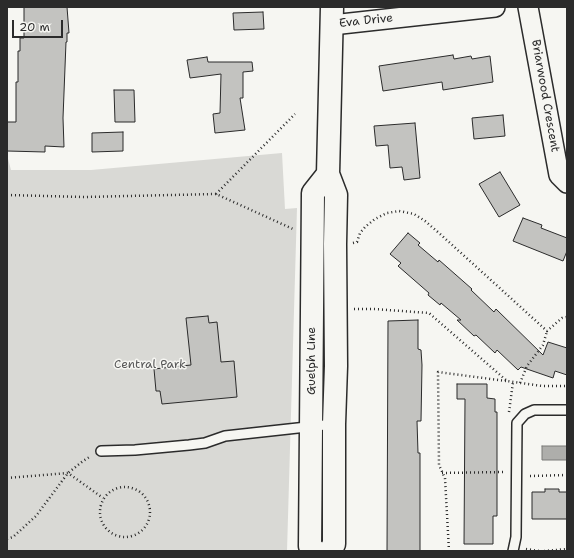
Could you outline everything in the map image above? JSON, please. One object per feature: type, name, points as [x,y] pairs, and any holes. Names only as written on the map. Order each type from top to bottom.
[{"type":"main road","name":"Guelph Line","points":[[330,551],[334,544],[334,424],[336,366],[336,195],[328,174],[332,16]]},
{"type":"main road","name":"Guelph Line","points":[[315,551],[310,546],[313,194],[328,174]]},
{"type":"street","name":"Eva Drive","points":[[332,16],[495,7]]},
{"type":"street","name":"Briarwood Crescent","points":[[528,7],[559,174],[567,182]]},
{"type":"lane","points":[[513,551],[516,537],[517,423],[525,414],[534,410],[567,410]]},
{"type":"lane","points":[[101,451],[135,450],[205,443],[225,436],[334,424]]},
{"type":"path","points":[[216,194],[295,114]]},
{"type":"path","points":[[7,195],[84,197],[216,194],[292,229]]},
{"type":"path","points":[[335,244],[357,242],[360,233],[365,228],[375,219],[387,213],[399,211],[414,214],[439,233],[547,331]]},
{"type":"path","points":[[336,309],[374,309],[429,313],[506,381]]},
{"type":"path","points":[[520,383],[527,366],[543,345],[547,331],[562,318],[567,317]]},
{"type":"path","points":[[449,551],[445,478],[439,465],[438,372],[542,386],[567,386]]},
{"type":"path","points":[[7,539],[13,537],[36,516],[68,472],[83,461],[101,451]]},
{"type":"path","points":[[7,478],[68,472],[103,498]]},
{"type":"path","points":[[123,487],[136,489],[143,495],[149,505],[150,517],[145,528],[137,535],[125,538],[109,533],[104,528],[100,519],[99,508],[103,498],[107,493],[115,488],[123,487]]},
{"type":"path","points":[[544,551],[567,549]]},
{"type":"green space","name":"Central Park","points":[[282,153],[285,209],[297,208],[287,551],[7,551],[7,155],[11,170],[91,170]]},
{"type":"shaded area","points":[[542,446],[567,446],[567,460],[542,460]]},
{"type":"building","points":[[24,7],[67,7],[69,33],[67,33],[66,42],[63,118],[64,147],[45,146],[45,152],[7,151],[7,122],[16,122],[18,51],[20,51],[20,38],[24,38]]},
{"type":"building","points":[[263,12],[264,29],[234,30],[233,13]]},
{"type":"building","points":[[453,55],[454,59],[471,56],[472,59],[490,56],[493,82],[443,90],[442,82],[383,91],[379,66]]},
{"type":"building","points":[[207,57],[208,62],[252,62],[253,71],[243,72],[243,98],[240,98],[245,130],[215,133],[213,114],[220,113],[221,74],[190,78],[187,60]]},
{"type":"building","points":[[114,90],[134,90],[135,122],[115,122]]},
{"type":"building","points":[[503,115],[505,136],[474,139],[472,118]]},
{"type":"building","points":[[415,123],[420,178],[404,180],[402,167],[390,168],[388,145],[376,146],[374,126]]},
{"type":"building","points":[[123,132],[123,151],[92,152],[92,133]]},
{"type":"building","points":[[500,172],[520,205],[499,217],[479,184]]},
{"type":"building","points":[[523,218],[542,225],[541,228],[567,238],[567,251],[563,261],[513,241]]},
{"type":"building","points":[[408,233],[420,243],[418,245],[438,262],[439,260],[472,289],[471,290],[494,312],[496,309],[543,355],[548,342],[567,348],[567,375],[555,371],[553,378],[521,367],[518,370],[497,350],[495,353],[476,335],[474,336],[457,320],[461,320],[441,303],[440,305],[428,295],[429,293],[398,266],[401,263],[390,254]]},
{"type":"building","points":[[208,316],[209,323],[217,322],[221,362],[234,361],[237,397],[162,404],[160,391],[156,391],[154,369],[191,365],[186,318]]},
{"type":"building","points":[[418,320],[418,349],[421,350],[422,365],[421,421],[417,421],[418,453],[420,453],[420,551],[387,551],[388,321]]},
{"type":"building","points":[[457,384],[487,384],[487,398],[495,399],[495,412],[497,412],[497,516],[493,516],[493,544],[464,544],[465,399],[457,399]]},
{"type":"building","points":[[545,489],[559,489],[559,492],[567,492],[567,519],[532,519],[532,492],[545,492]]}]
